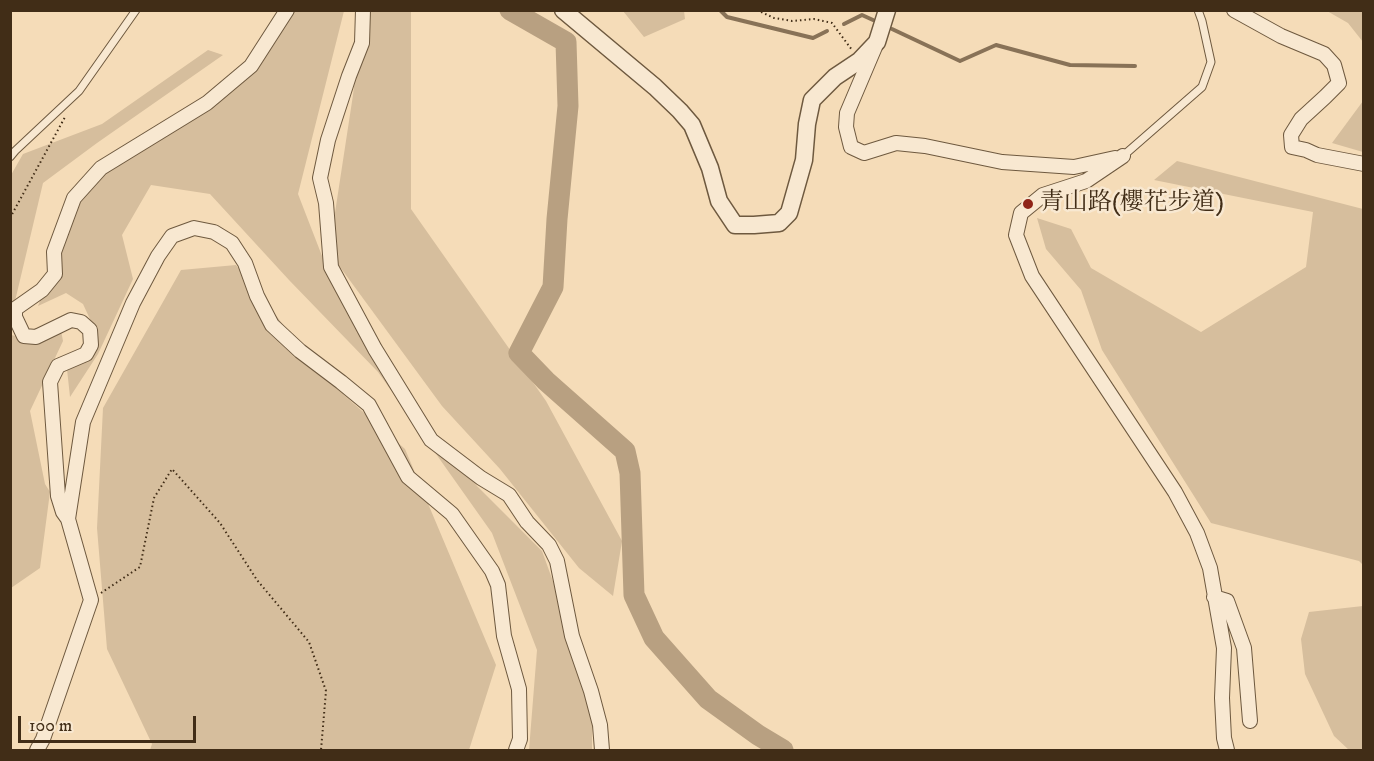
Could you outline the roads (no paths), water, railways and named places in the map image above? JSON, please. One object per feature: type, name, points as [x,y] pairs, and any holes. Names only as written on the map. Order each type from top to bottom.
[{"type":"street","points":[[37,750],[43,739],[91,600],[68,519],[58,496],[50,382],[58,366],[86,354],[91,345],[90,330],[81,322],[71,320],[36,337],[24,336],[15,317],[15,309],[42,290],[55,274],[54,252],[74,198],[101,168],[207,103],[250,66],[287,10]]},
{"type":"street","points":[[363,10],[362,43],[328,140],[320,178],[326,203],[331,267],[375,350],[431,440],[481,478],[509,495],[527,522],[549,545],[557,561],[572,636],[600,725],[602,750]]},
{"type":"street","points":[[562,10],[655,87],[692,125],[711,168],[719,201],[735,225],[779,223],[789,213],[804,160],[812,100],[835,77],[859,61],[876,42]]},
{"type":"street","points":[[887,10],[847,113],[846,128],[851,147],[864,153],[896,143],[925,146],[1002,162],[1074,167],[1123,156]]},
{"type":"street","points":[[1234,10],[1281,36],[1324,54],[1334,65],[1339,83],[1301,119],[1291,135],[1292,147],[1317,155],[1364,164]]},
{"type":"street","points":[[1123,156],[1086,181],[1043,195],[1021,213],[1016,235],[1032,276],[1169,482],[1197,533],[1209,568],[1224,648],[1222,698],[1224,738],[1227,750]]},
{"type":"street","points":[[68,519],[83,422],[133,303],[158,255],[172,236],[194,228],[214,232],[232,243],[245,263],[257,296],[272,325],[300,351],[369,405],[408,477],[452,514],[492,571],[498,585],[504,636],[519,689],[519,739],[516,750]]},
{"type":"street","points":[[1214,597],[1227,601],[1244,648],[1250,721]]},
{"type":"lane","points":[[10,157],[79,91],[136,10]]},
{"type":"lane","points":[[1123,156],[1202,87],[1212,62],[1198,10]]},
{"type":"waterway","points":[[510,10],[566,42],[568,106],[553,287],[519,353],[546,381],[625,451],[630,473],[634,595],[654,638],[708,699],[783,750]]},
{"type":"waterway","points":[[720,10],[727,17],[813,38],[827,31]]},
{"type":"waterway","points":[[844,24],[862,15],[873,20]]},
{"type":"waterway","points":[[892,29],[960,61],[996,45],[1070,65],[1135,66]]},
{"type":"place","name":"青山路(櫻花步道)","points":[[1028,204]]}]
